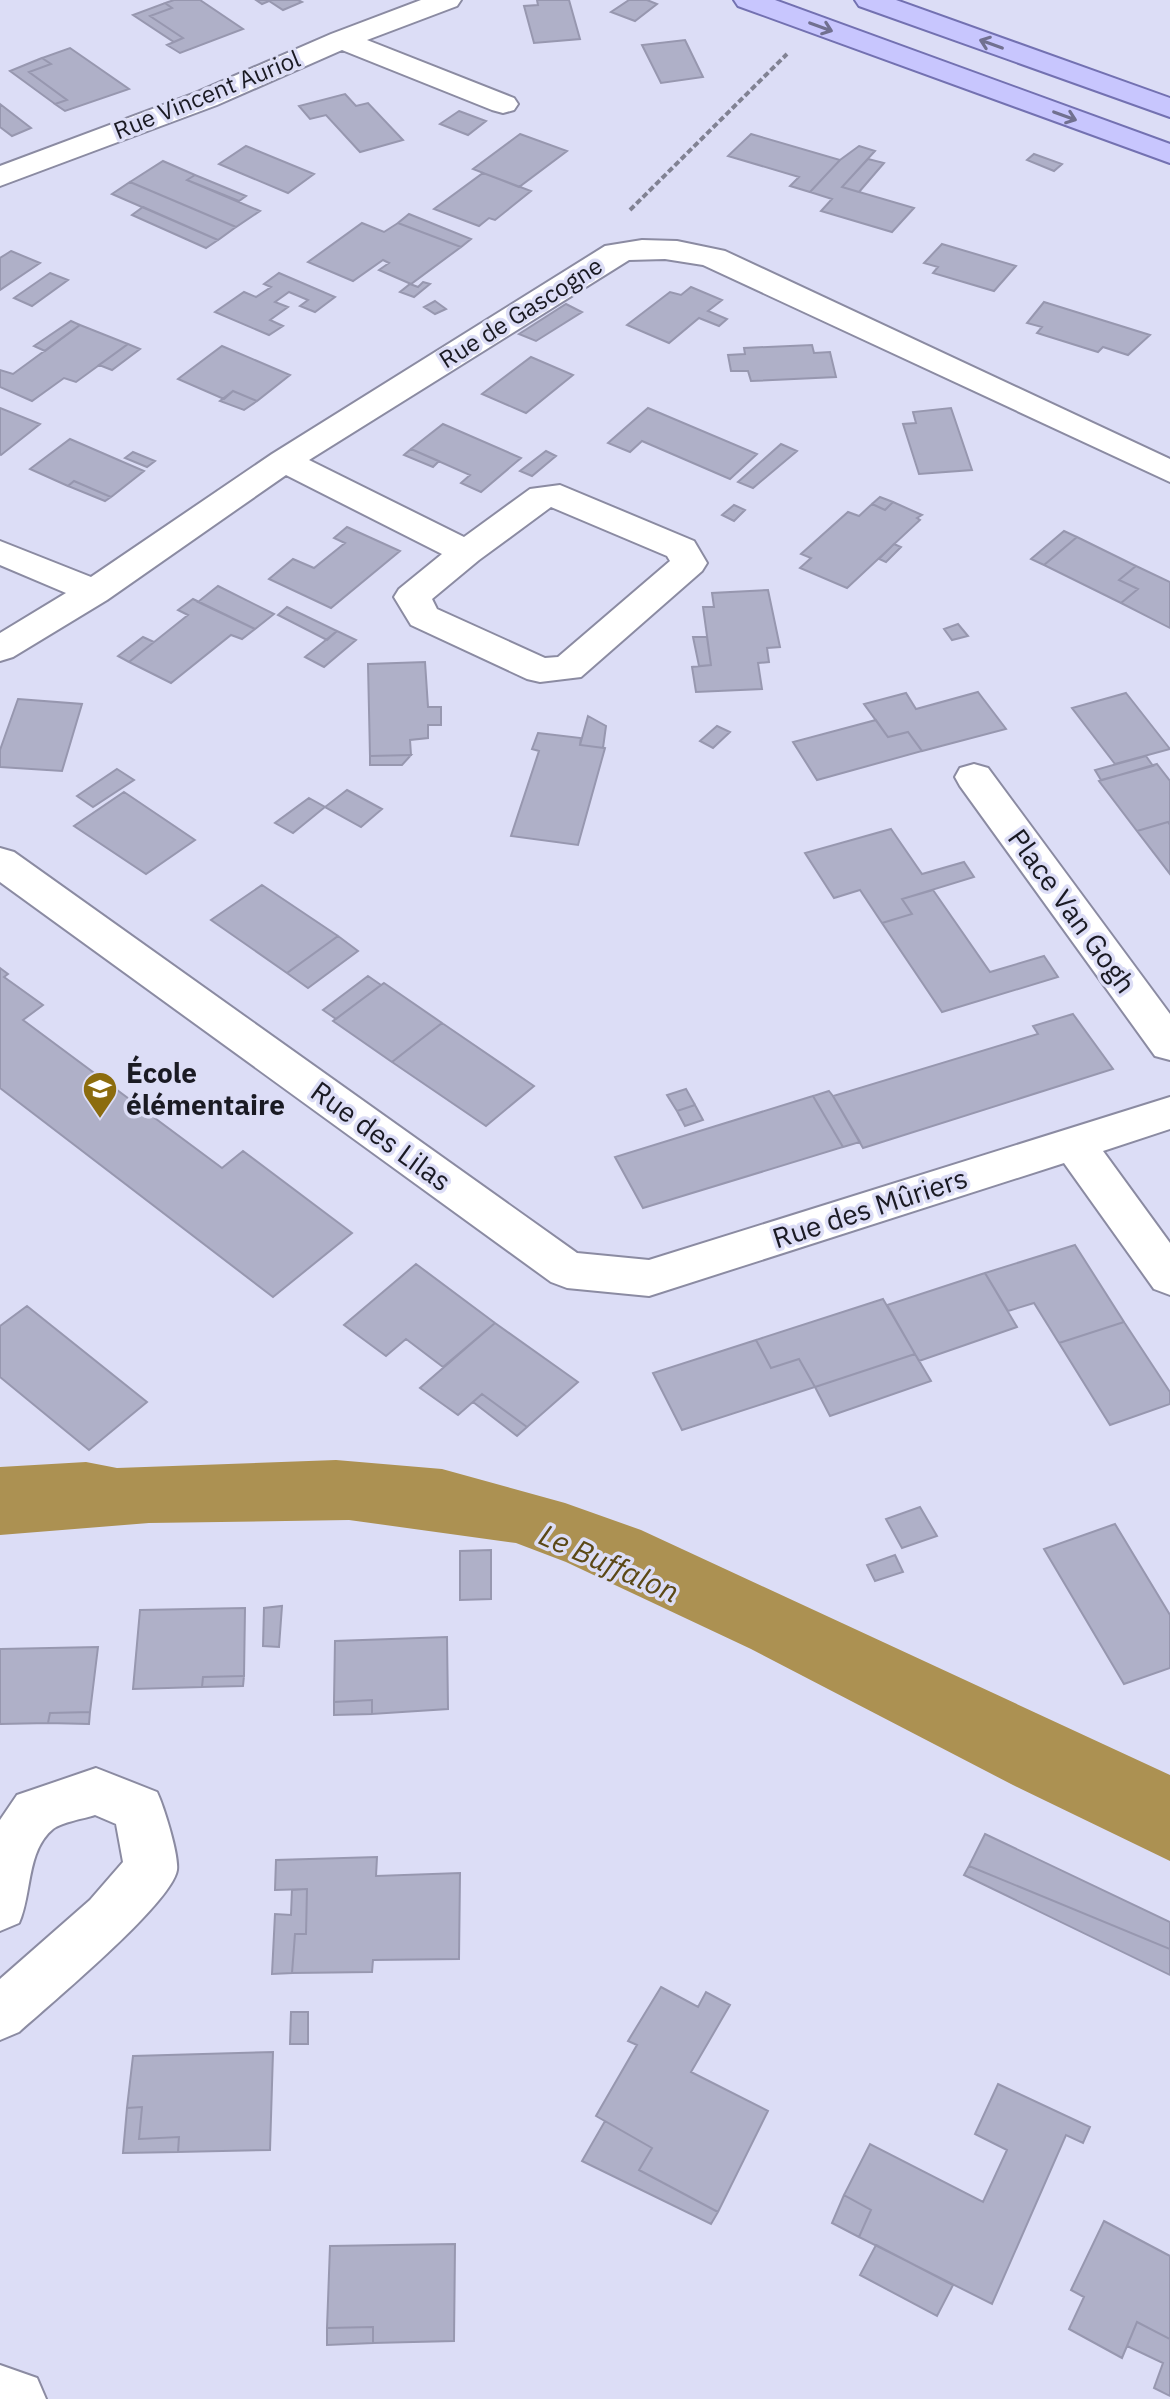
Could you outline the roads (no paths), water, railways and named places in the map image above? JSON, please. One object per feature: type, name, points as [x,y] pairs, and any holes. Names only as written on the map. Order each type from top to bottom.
[{"type":"main road","points":[[748,0],[1170,154]]},
{"type":"main road","points":[[869,0],[1170,108]]},
{"type":"street","name":"Rue Vincent Auriol","points":[[0,177],[206,99],[418,6],[447,0]]},
{"type":"street","points":[[341,40],[503,104]]},
{"type":"street","name":"Rue de Gascogne","points":[[0,649],[94,592],[284,461],[616,253],[645,247],[672,248],[714,258],[1170,472]]},
{"type":"street","points":[[284,461],[466,552]]},
{"type":"street","points":[[560,496],[681,549],[689,563],[568,668],[540,670],[424,617],[412,597],[466,552],[542,497],[560,496]]},
{"type":"street","points":[[0,552],[94,592]]},
{"type":"street","name":"Place Van Gogh","points":[[974,777],[1170,1045]]},
{"type":"street","name":"Rue des Lilas","points":[[0,862],[567,1270]]},
{"type":"street","name":"Rue des Mûriers","points":[[567,1270],[649,1278],[1170,1113]]},
{"type":"street","points":[[1074,1144],[1170,1277]]},
{"type":"street","points":[[0,1906],[8,1853],[35,1812],[96,1791],[139,1809],[151,1869],[109,1917],[1,2007]]},
{"type":"street","points":[[0,2395],[16,2399]]},
{"type":"water","name":"Le Buffalon","points":[[336,1460],[442,1469],[565,1503],[641,1530],[1170,1775],[1170,1861],[1011,1784],[751,1649],[566,1562],[516,1543],[349,1520],[149,1523],[0,1535],[0,1467],[86,1462],[117,1468]]},
{"type":"place","name":"École élémentaire","points":[[100,1120]]}]
